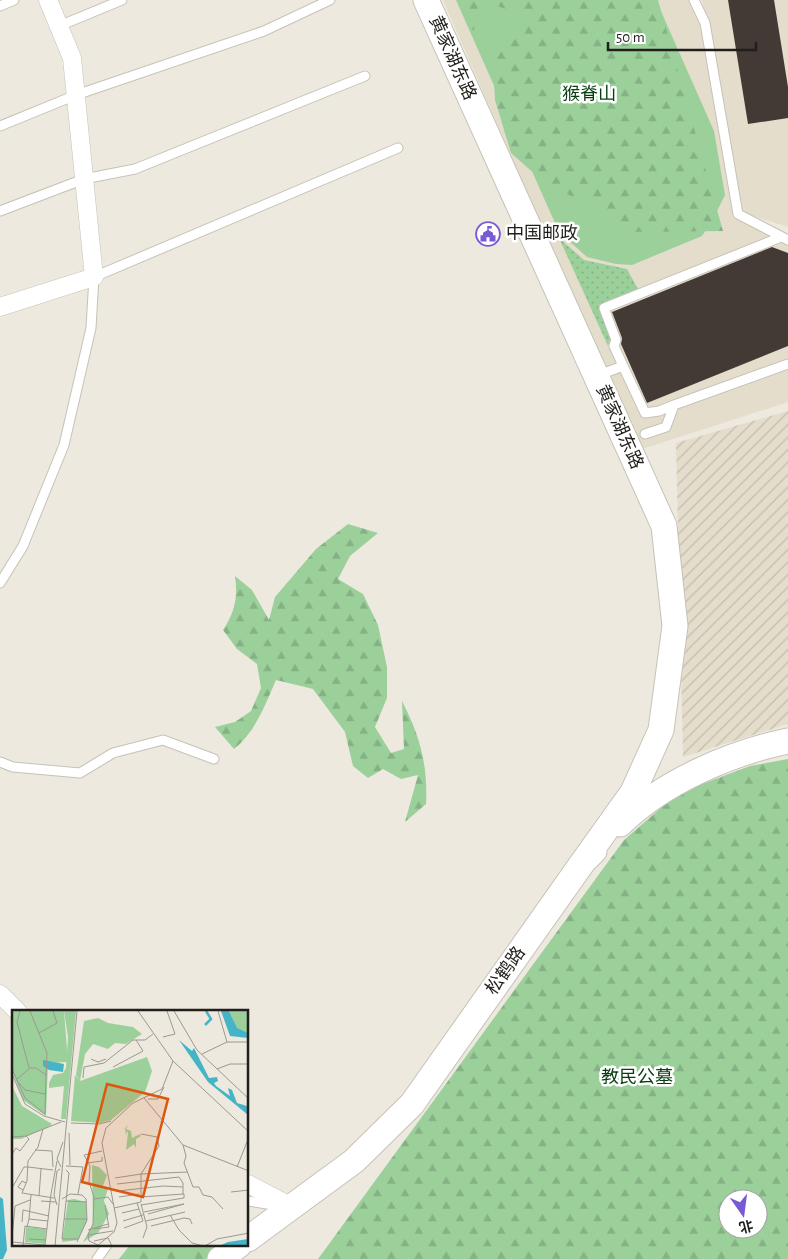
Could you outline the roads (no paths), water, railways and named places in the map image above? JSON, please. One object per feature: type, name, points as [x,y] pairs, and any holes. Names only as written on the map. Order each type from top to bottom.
[{"type":"main road","name":"黄家湖东路","points":[[426,0],[664,526],[675,626],[662,730],[633,792],[583,862]]},
{"type":"main road","name":"松鹤路","points":[[249,1238],[354,1161],[412,1104],[583,862],[627,818],[675,782],[762,746],[788,741]]},
{"type":"main road","points":[[220,1259],[238,1246]]},
{"type":"street","points":[[0,307],[94,277],[72,58],[48,0]]},
{"type":"street","points":[[0,994],[16,1010]]},
{"type":"street","points":[[249,1185],[292,1207]]},
{"type":"lane","points":[[0,6],[14,0]]},
{"type":"lane","points":[[59,26],[122,0]]},
{"type":"lane","points":[[0,126],[76,95],[264,31],[330,0]]},
{"type":"lane","points":[[694,0],[705,23],[738,214],[785,239]]},
{"type":"lane","points":[[0,211],[84,179],[135,169],[365,76]]},
{"type":"lane","points":[[0,584],[23,546],[64,445],[92,328],[94,277],[398,148]]},
{"type":"lane","points":[[785,239],[604,308],[616,340],[614,346],[645,413],[659,411],[788,364]]},
{"type":"lane","points":[[596,376],[623,366]]},
{"type":"lane","points":[[645,434],[666,427],[674,404]]},
{"type":"lane","points":[[0,762],[13,767],[80,773],[113,753],[163,740],[214,758]]},
{"type":"lane","points":[[249,1202],[292,1207]]},
{"type":"lane","points":[[97,1259],[107,1246]]},
{"type":"water","points":[[0,1197],[3,1199],[7,1250],[3,1259],[0,1259]]},
{"type":"place","name":"中国邮政","points":[[488,234]]},
{"type":"park label","name":"猴脊山","points":[[589,95]]},
{"type":"park label","name":"教民公墓","points":[[637,1078]]}]
